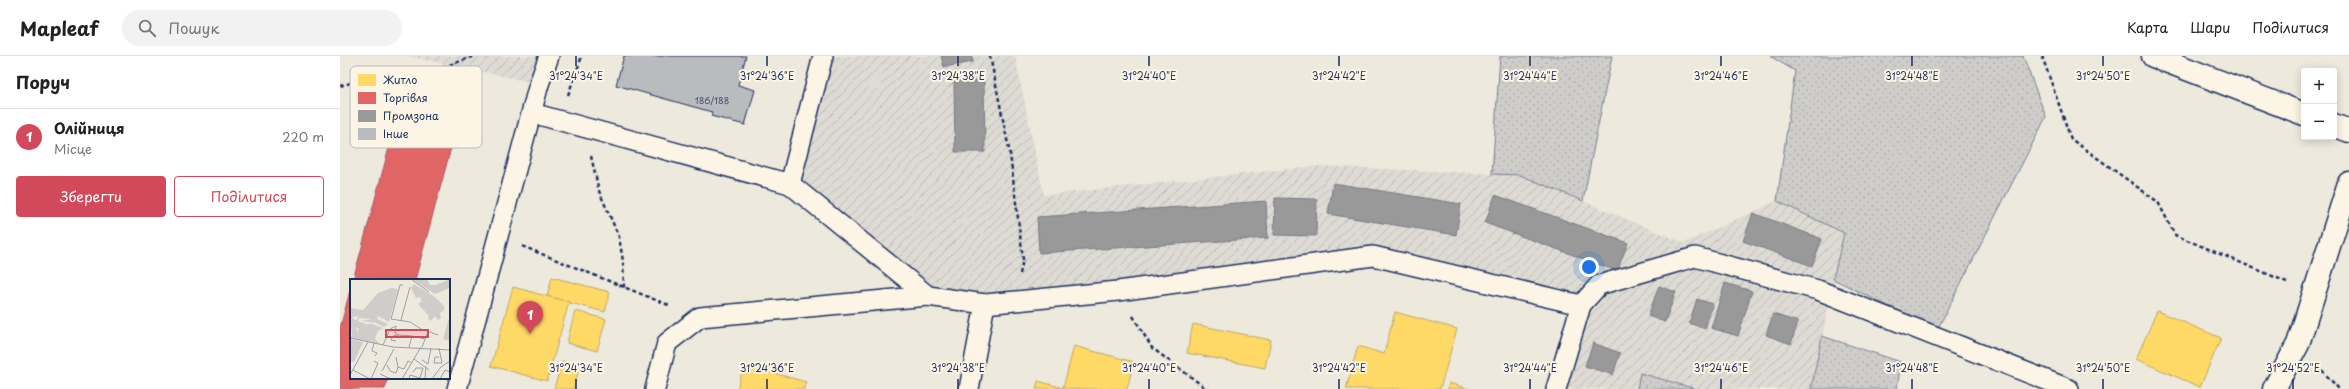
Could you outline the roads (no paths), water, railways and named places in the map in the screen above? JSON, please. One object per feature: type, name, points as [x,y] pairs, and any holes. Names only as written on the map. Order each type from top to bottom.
[{"type":"street","points":[[2153,56],[2301,113]]},
{"type":"street","points":[[2337,126],[2349,131]]},
{"type":"street","points":[[2274,389],[2298,344],[2349,183]]},
{"type":"lane","points":[[457,389],[498,236],[549,56]]},
{"type":"lane","points":[[790,184],[823,56]]},
{"type":"lane","points":[[532,113],[790,184],[928,296]]},
{"type":"lane","points":[[655,389],[667,343],[700,317],[928,296],[985,304],[1118,291],[1373,256],[1581,305]]},
{"type":"lane","points":[[1556,389],[1581,305],[1599,285],[1695,257],[1818,290],[2069,389]]},
{"type":"lane","points":[[969,389],[985,304]]},
{"type":"place","name":"Олійниця","points":[[530,334]]}]
